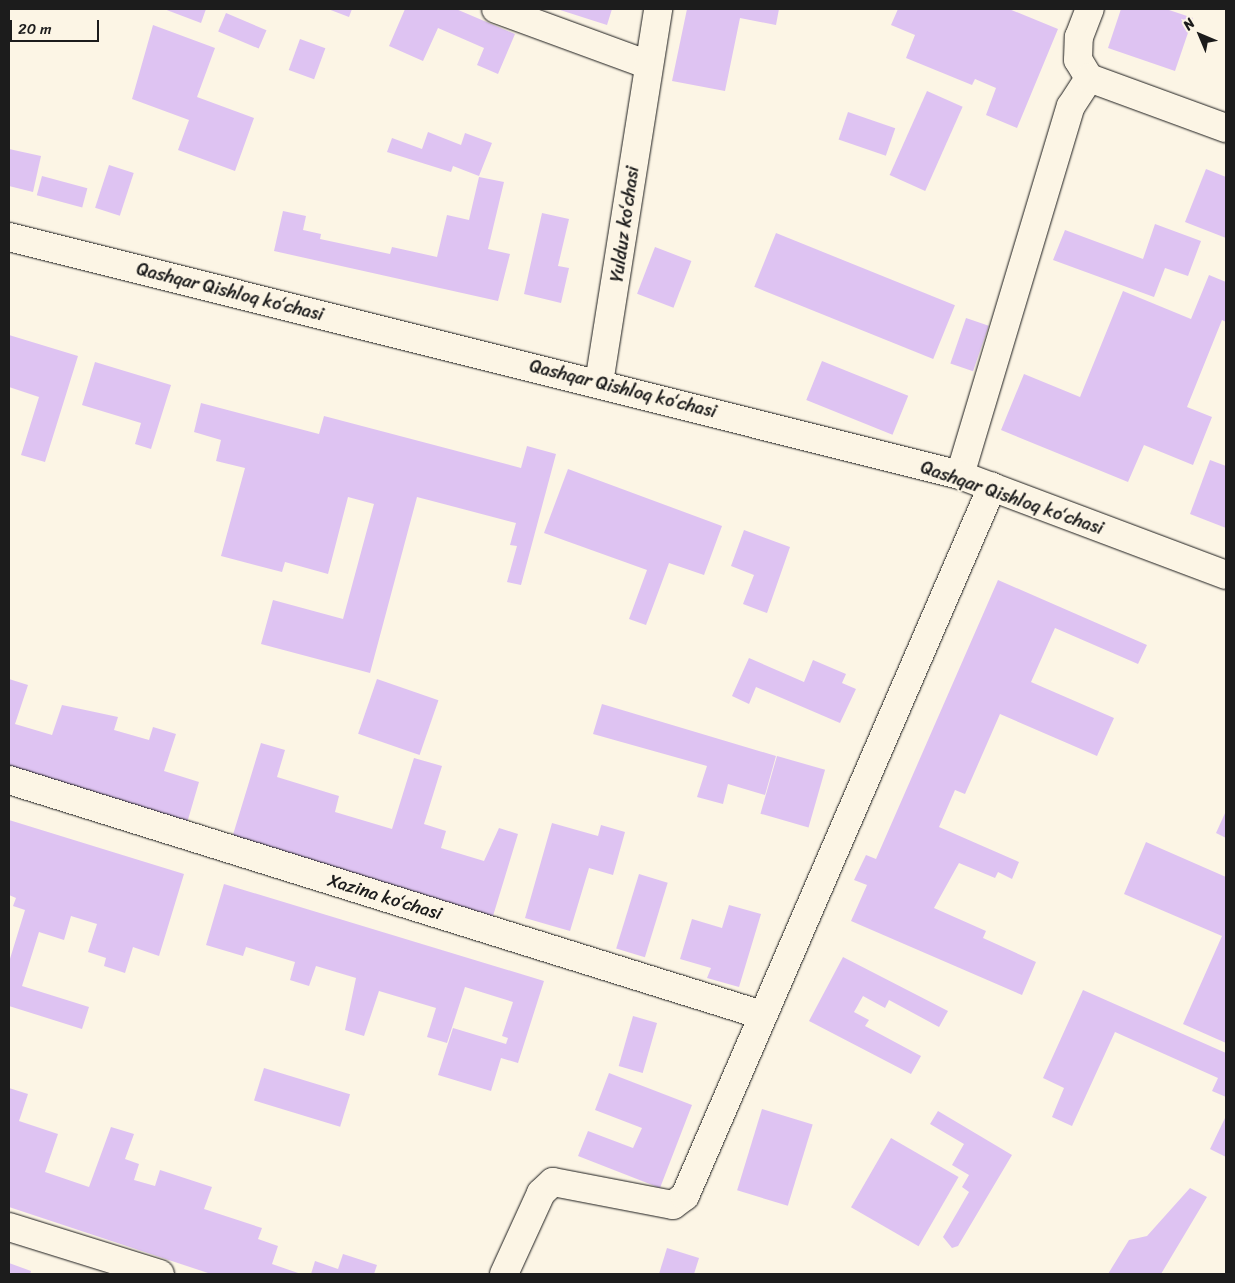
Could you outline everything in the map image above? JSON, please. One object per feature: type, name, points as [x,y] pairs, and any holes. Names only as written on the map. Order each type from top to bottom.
[{"type":"street","points":[[496,9],[646,64]]},
{"type":"street","name":"Yulduz koʻchasi","points":[[599,383],[613,314],[646,64],[658,9]]},
{"type":"street","points":[[1090,9],[1078,37],[1078,52],[1089,78],[1226,128]]},
{"type":"street","points":[[960,475],[1071,106],[1089,78]]},
{"type":"street","name":"Qashqar Qishloq koʻchasi","points":[[9,236],[960,475],[1226,575]]},
{"type":"street","points":[[504,1274],[542,1193],[553,1182],[673,1205],[685,1196],[992,487]]},
{"type":"street","name":"Xazina koʻchasi","points":[[9,780],[762,1015]]},
{"type":"street","points":[[9,1227],[160,1274]]},
{"type":"building","points":[[164,9],[206,9],[201,23]]},
{"type":"building","points":[[328,9],[352,9],[349,17]]},
{"type":"building","points":[[405,9],[456,9],[515,34],[498,74],[477,65],[484,48],[438,28],[423,61],[389,46]]},
{"type":"building","points":[[557,9],[612,9],[607,25]]},
{"type":"building","points":[[687,9],[779,9],[776,25],[740,18],[725,91],[672,81]]},
{"type":"building","points":[[898,9],[1009,9],[1058,29],[1017,128],[986,115],[996,88],[975,79],[972,85],[906,58],[915,35],[891,25]]},
{"type":"building","points":[[1121,9],[1166,9],[1193,18],[1175,71],[1108,48]]},
{"type":"building","points":[[226,13],[267,30],[259,49],[218,31]]},
{"type":"building","points":[[153,25],[215,48],[197,97],[254,118],[235,171],[178,150],[189,120],[132,99]]},
{"type":"building","points":[[300,39],[325,48],[314,79],[289,70]]},
{"type":"building","points":[[927,91],[963,107],[925,191],[890,175]]},
{"type":"building","points":[[848,112],[895,128],[886,156],[839,139]]},
{"type":"building","points":[[428,132],[461,145],[465,133],[492,143],[479,176],[453,166],[451,172],[387,152],[392,138],[422,149]]},
{"type":"building","points":[[9,149],[41,156],[33,192],[9,186]]},
{"type":"building","points":[[109,165],[134,173],[120,216],[95,208]]},
{"type":"building","points":[[1206,169],[1226,177],[1226,238],[1185,222]]},
{"type":"building","points":[[42,176],[87,188],[82,207],[37,195]]},
{"type":"building","points":[[479,177],[504,182],[488,249],[510,254],[498,301],[274,251],[283,211],[306,216],[303,230],[321,234],[320,239],[390,254],[392,247],[437,257],[447,215],[469,220]]},
{"type":"building","points":[[542,213],[569,219],[558,266],[569,268],[561,303],[524,294]]},
{"type":"building","points":[[1155,224],[1201,241],[1188,276],[1165,268],[1154,297],[1053,260],[1065,230],[1143,259]]},
{"type":"building","points":[[776,233],[955,305],[933,359],[754,287]]},
{"type":"building","points":[[655,247],[691,261],[673,308],[637,294]]},
{"type":"building","points":[[1209,275],[1226,282],[1226,322],[1222,320],[1187,407],[1212,417],[1193,465],[1144,445],[1128,482],[1001,430],[1024,374],[1080,397],[1123,291],[1191,319]]},
{"type":"building","points":[[966,318],[989,326],[973,371],[950,363]]},
{"type":"building","points":[[9,335],[78,356],[45,462],[21,455],[39,397],[9,387]]},
{"type":"building","points":[[822,361],[908,396],[892,435],[806,400]]},
{"type":"building","points":[[95,362],[171,385],[151,449],[135,444],[141,423],[82,405]]},
{"type":"building","points":[[201,403],[319,434],[324,416],[521,468],[527,446],[556,454],[521,585],[507,582],[517,546],[510,545],[516,523],[417,497],[370,673],[261,644],[273,600],[343,619],[374,504],[348,497],[328,574],[285,562],[282,572],[221,556],[245,468],[216,461],[221,440],[194,432]]},
{"type":"building","points":[[1210,460],[1226,466],[1226,528],[1190,514]]},
{"type":"building","points":[[568,469],[722,526],[704,575],[669,563],[646,625],[629,619],[647,570],[544,533]]},
{"type":"building","points":[[744,530],[790,547],[767,613],[743,604],[754,575],[731,566]]},
{"type":"building","points":[[998,580],[1147,645],[1138,664],[1055,628],[1031,682],[1114,718],[1097,756],[1000,714],[965,794],[955,790],[939,827],[1019,862],[1012,879],[998,872],[995,878],[959,863],[934,908],[986,931],[983,938],[1036,962],[1022,995],[851,921],[867,885],[854,880],[866,855],[876,859]]},
{"type":"building","points":[[749,658],[804,682],[813,660],[846,674],[842,683],[856,689],[840,723],[756,687],[749,704],[732,696]]},
{"type":"building","points":[[9,679],[28,685],[15,724],[52,735],[62,705],[118,717],[114,730],[149,740],[153,727],[176,734],[164,771],[199,782],[187,823],[9,767]]},
{"type":"building","points":[[377,679],[438,700],[420,755],[358,734]]},
{"type":"building","points":[[602,704],[776,756],[765,795],[728,784],[723,804],[697,797],[707,766],[593,734]]},
{"type":"building","points":[[261,743],[285,750],[277,777],[339,796],[335,812],[392,829],[414,758],[442,766],[424,824],[446,831],[441,848],[484,861],[499,828],[518,834],[493,916],[232,838]]},
{"type":"building","points":[[777,756],[825,770],[809,827],[760,814]]},
{"type":"building","points":[[1226,811],[1226,838],[1216,833]]},
{"type":"building","points":[[9,820],[184,874],[159,956],[133,947],[125,973],[104,966],[106,958],[88,952],[97,924],[71,916],[64,940],[39,932],[22,986],[89,1007],[82,1029],[9,1006],[9,962],[25,910],[13,906],[16,898],[9,895]]},
{"type":"building","points":[[552,823],[598,836],[601,825],[625,832],[613,875],[589,868],[570,931],[525,918]]},
{"type":"building","points":[[1146,842],[1226,877],[1226,1043],[1183,1024],[1222,936],[1124,894]]},
{"type":"building","points":[[639,874],[668,883],[645,957],[616,949]]},
{"type":"building","points":[[224,884],[544,981],[518,1063],[501,1058],[491,1091],[438,1075],[453,1028],[506,1044],[508,1038],[502,1036],[513,1002],[465,987],[447,1043],[427,1037],[436,1008],[379,991],[364,1036],[345,1030],[356,978],[316,966],[309,986],[290,980],[295,962],[246,947],[243,956],[206,945]]},
{"type":"building","points":[[729,905],[761,914],[739,987],[707,978],[711,968],[680,959],[692,919],[722,928]]},
{"type":"building","points":[[843,957],[948,1011],[939,1027],[889,1000],[885,1008],[863,996],[854,1012],[869,1020],[865,1026],[921,1056],[911,1074],[809,1021]]},
{"type":"building","points":[[1083,990],[1226,1053],[1226,1097],[1212,1091],[1218,1078],[1115,1032],[1072,1126],[1052,1117],[1064,1088],[1043,1078]]},
{"type":"building","points":[[633,1016],[657,1023],[643,1073],[619,1066]]},
{"type":"building","points":[[264,1068],[350,1094],[340,1127],[254,1101]]},
{"type":"building","points":[[609,1073],[692,1105],[660,1188],[578,1156],[588,1131],[633,1148],[642,1128],[595,1110]]},
{"type":"building","points":[[9,1088],[28,1094],[19,1121],[58,1134],[45,1172],[89,1187],[111,1127],[134,1134],[125,1159],[139,1164],[134,1180],[155,1186],[160,1170],[212,1187],[204,1209],[262,1228],[258,1239],[278,1246],[272,1264],[301,1274],[211,1274],[9,1207]]},
{"type":"building","points":[[762,1109],[813,1124],[788,1206],[737,1190]]},
{"type":"building","points":[[938,1111],[1012,1155],[958,1246],[952,1248],[943,1237],[969,1192],[962,1187],[969,1175],[952,1165],[964,1144],[930,1124]]},
{"type":"building","points":[[1226,1116],[1226,1157],[1210,1149]]},
{"type":"building","points":[[891,1138],[959,1177],[919,1246],[851,1207]]},
{"type":"building","points":[[1190,1188],[1207,1197],[1161,1274],[1108,1274],[1129,1240],[1147,1236]]},
{"type":"building","points":[[667,1248],[699,1258],[694,1274],[659,1274]]},
{"type":"building","points":[[343,1254],[377,1265],[374,1274],[311,1274],[315,1261],[338,1269]]},
{"type":"building","points":[[9,1263],[31,1271],[30,1274],[9,1274]]}]
